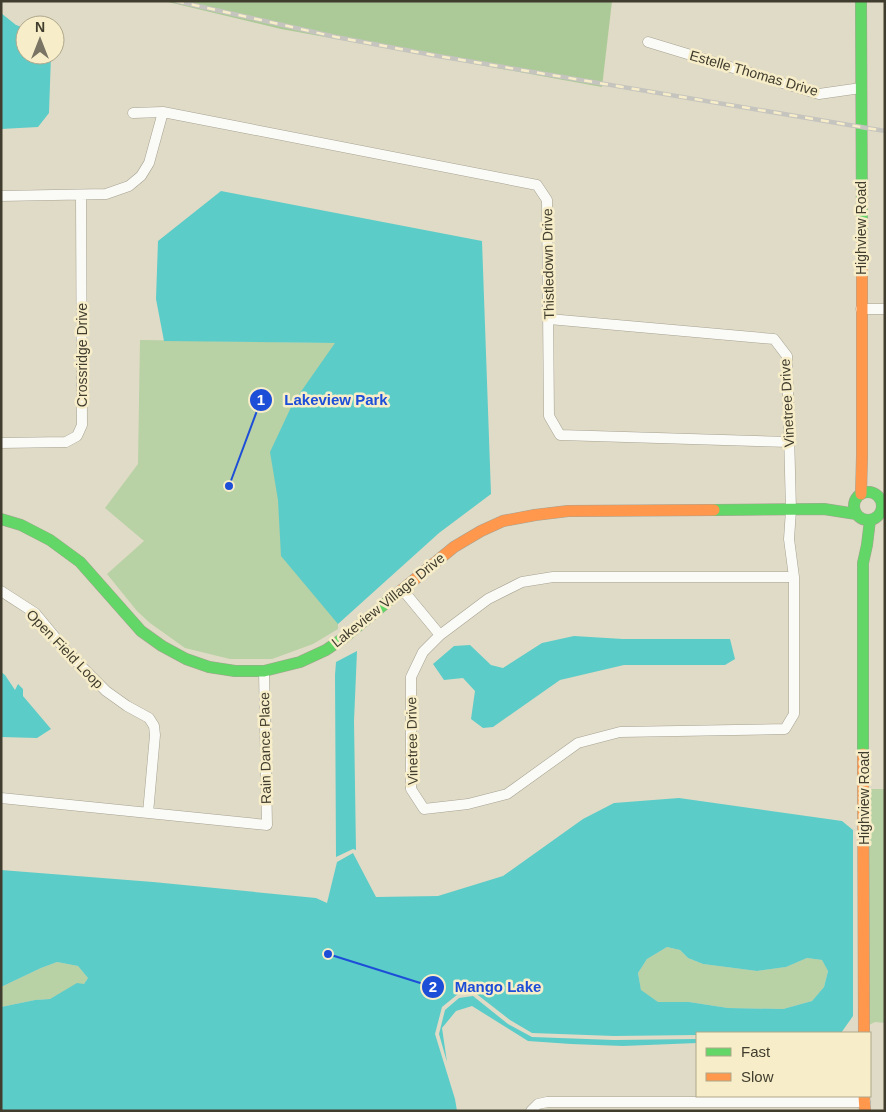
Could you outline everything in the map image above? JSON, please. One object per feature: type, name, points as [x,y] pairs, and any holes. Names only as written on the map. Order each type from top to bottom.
[{"type":"street","name":"Highview Road","points":[[859,495],[862,456],[861,1]]},
{"type":"street","name":"Estelle Thomas Drive","points":[[648,42],[819,94],[861,88]]},
{"type":"street","points":[[1,196],[106,194],[129,186],[141,176],[149,163],[163,112]]},
{"type":"street","name":"Thistledown Drive","points":[[133,113],[163,112],[537,185],[547,200],[549,416],[560,435],[790,442]]},
{"type":"street","name":"Crossridge Drive","points":[[1,442],[66,442],[77,436],[82,426],[82,195]]},
{"type":"street","points":[[861,309],[885,309]]},
{"type":"street","name":"Vinetree Drive","points":[[549,319],[774,339],[788,356],[790,539],[794,577],[794,714],[785,729],[620,732],[578,743],[507,794],[468,804],[424,809],[411,789],[411,677],[423,652],[440,635],[488,599],[522,582],[553,577],[794,577]]},
{"type":"street","name":"Highview Road","points":[[862,456],[880,496]]},
{"type":"street","points":[[868,492],[880,496],[883,512],[878,516],[865,520],[857,514],[854,505],[859,495],[868,492]]},
{"type":"street","name":"Lakeview Village Drive","points":[[824,509],[844,503],[859,495]]},
{"type":"street","name":"Lakeview Village Drive","points":[[1,519],[21,525],[50,540],[80,562],[141,631],[162,646],[186,659],[209,667],[236,671],[264,671],[300,662],[326,650],[345,637],[454,547],[503,521],[568,511],[824,509],[857,514]]},
{"type":"street","name":"Highview Road","points":[[857,514],[859,545],[863,563],[864,1032]]},
{"type":"street","name":"Highview Road","points":[[863,563],[870,520]]},
{"type":"street","points":[[402,590],[440,635]]},
{"type":"street","name":"Open Field Loop","points":[[1,592],[35,613],[68,653],[106,691],[127,706],[149,718],[154,726],[155,735],[148,813]]},
{"type":"street","name":"Rain Dance Place","points":[[148,813],[267,824],[264,671]]},
{"type":"street","points":[[1,798],[148,813]]},
{"type":"street","points":[[531,1111],[538,1104],[547,1102],[864,1103]]},
{"type":"green space","points":[[164,1],[612,1],[602,87],[281,29]]},
{"type":"green space","points":[[140,340],[336,343],[338,629],[313,644],[272,659],[230,659],[185,648],[150,623],[137,611],[107,574],[144,541],[105,508],[138,464]]},
{"type":"green space","points":[[868,789],[885,789],[885,1023],[875,1022],[869,1025]]},
{"type":"green space","points":[[667,947],[680,950],[688,958],[703,964],[757,971],[786,967],[807,958],[822,960],[828,970],[824,987],[812,1001],[783,1009],[728,1008],[689,1002],[658,1002],[641,991],[638,973],[647,959]]},
{"type":"green space","points":[[57,962],[78,966],[88,978],[84,984],[77,984],[50,999],[1,1007],[1,987]]},
{"type":"water","points":[[1,13],[15,24],[15,65],[51,65],[49,113],[38,127],[1,129]]},
{"type":"water","points":[[221,191],[482,241],[491,494],[439,533],[338,624],[281,556],[278,500],[270,452],[293,403],[335,343],[164,341],[156,299],[158,241]]},
{"type":"water","points":[[574,636],[623,639],[730,639],[735,659],[725,665],[624,665],[560,680],[493,727],[483,728],[471,719],[475,691],[463,678],[444,680],[433,664],[454,646],[470,645],[491,665],[503,668],[542,643]]},
{"type":"water","points":[[357,651],[354,721],[356,850],[353,849],[336,857],[336,662]]},
{"type":"water","points":[[1,672],[15,690],[18,684],[23,689],[23,696],[51,729],[37,738],[1,737]]},
{"type":"water","points":[[679,798],[842,821],[853,830],[853,1016],[842,1032],[696,1032],[696,1035],[614,1036],[532,1033],[510,1020],[474,992],[458,994],[442,1007],[435,1034],[457,1111],[1,1111],[1,1007],[50,999],[77,983],[84,984],[88,978],[78,966],[57,962],[1,987],[1,870],[153,882],[316,898],[327,903],[337,862],[353,853],[376,897],[438,896],[503,876],[583,819],[614,803]],"holes":[[[667,947],[680,950],[688,958],[703,964],[757,971],[786,967],[807,958],[822,960],[828,971],[824,987],[812,1001],[783,1009],[728,1008],[689,1002],[658,1002],[641,990],[638,973],[647,959]]]},
{"type":"water","points":[[473,996],[508,1024],[532,1037],[614,1040],[696,1039],[696,1043],[623,1046],[528,1041],[472,1006],[456,1011],[442,1028],[447,1062],[439,1034],[445,1010],[459,998]]},
{"type":"railway","points":[[176,1],[336,37],[438,56],[885,131]]},
{"type":"traffic: fast","points":[[861,1],[862,233]]},
{"type":"traffic: fast","points":[[868,492],[878,496],[882,506],[878,516],[868,520],[858,516],[854,506],[858,496],[868,492]]},
{"type":"traffic: fast","points":[[714,510],[824,509],[856,514]]},
{"type":"traffic: fast","points":[[1,519],[21,525],[50,540],[80,562],[141,631],[162,646],[186,659],[209,667],[235,671],[264,671],[300,662],[326,650],[345,637],[397,594]]},
{"type":"traffic: fast","points":[[863,754],[863,563],[870,520]]},
{"type":"traffic: slow","points":[[861,494],[862,233]]},
{"type":"traffic: slow","points":[[397,594],[454,547],[503,521],[568,511],[714,510]]},
{"type":"traffic: slow","points":[[863,754],[864,1032]]},
{"type":"traffic: slow","points":[[864,1097],[865,1111]]},
{"type":"place","name":"Lakeview Park","points":[[229,486]]},
{"type":"place","name":"Mango Lake","points":[[328,954]]}]
